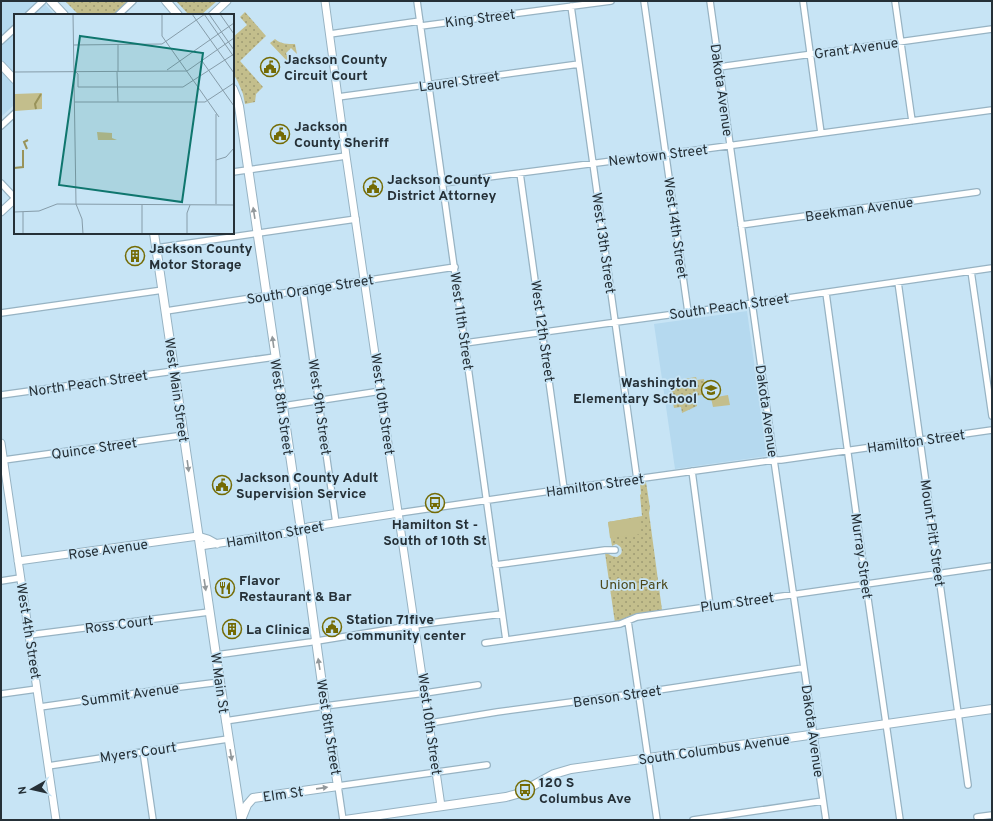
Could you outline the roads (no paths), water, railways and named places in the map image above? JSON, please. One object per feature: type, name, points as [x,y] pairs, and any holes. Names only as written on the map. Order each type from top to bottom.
[{"type":"main road","points":[[51,1],[63,14]]},
{"type":"main road","points":[[166,1],[177,14]]},
{"type":"main road","name":"West 8th Street","points":[[234,92],[237,99],[236,112],[248,170],[301,530],[325,706],[338,786]]},
{"type":"main road","name":"West Main Street","points":[[154,234],[200,546]]},
{"type":"main road","name":"W Main St","points":[[200,546],[241,820]]},
{"type":"main road","name":"South Columbus Avenue","points":[[344,820],[374,818],[441,806],[506,797],[518,794],[554,774],[571,770],[992,709]]},
{"type":"main road","name":"Elm St","points":[[241,820],[247,805],[253,798],[338,786]]},
{"type":"main road","points":[[236,792],[244,797],[253,798]]},
{"type":"street","points":[[29,14],[43,1]]},
{"type":"street","points":[[119,14],[134,1]]},
{"type":"street","points":[[213,14],[227,1]]},
{"type":"street","name":"West 10th Street","points":[[325,1],[346,156],[441,806]]},
{"type":"street","name":"West 11th Street","points":[[418,1],[506,640]]},
{"type":"street","name":"King Street","points":[[330,34],[611,1]]},
{"type":"street","name":"West 14th Street","points":[[644,1],[688,312]]},
{"type":"street","name":"Dakota Avenue","points":[[710,1],[803,668],[826,820]]},
{"type":"street","points":[[803,1],[821,133]]},
{"type":"street","points":[[895,1],[912,121]]},
{"type":"street","name":"West 13th Street","points":[[571,6],[637,479]]},
{"type":"street","points":[[1,41],[14,29]]},
{"type":"street","name":"Grant Avenue","points":[[719,67],[992,29]]},
{"type":"street","name":"Laurel Street","points":[[338,97],[579,64]]},
{"type":"street","points":[[1,65],[14,79]]},
{"type":"street","name":"Newtown Street","points":[[443,183],[992,110]]},
{"type":"street","points":[[1,126],[14,114]]},
{"type":"street","points":[[234,172],[346,156]]},
{"type":"street","name":"West 12th Street","points":[[520,173],[564,489]]},
{"type":"street","points":[[1,183],[14,198]]},
{"type":"street","name":"Beekman Avenue","points":[[741,225],[977,192]]},
{"type":"street","points":[[1,212],[14,200]]},
{"type":"street","points":[[156,248],[356,219]]},
{"type":"street","name":"South Orange Street","points":[[166,311],[455,267]]},
{"type":"street","name":"South Peach Street","points":[[466,343],[826,293],[992,268]]},
{"type":"street","points":[[971,271],[992,416]]},
{"type":"street","name":"Mount Pitt Street","points":[[898,282],[968,785]]},
{"type":"street","points":[[1,314],[163,290]]},
{"type":"street","name":"West 9th Street","points":[[303,291],[336,523]]},
{"type":"street","name":"Murray Street","points":[[826,293],[900,820]]},
{"type":"street","points":[[174,370],[275,357]]},
{"type":"street","name":"North Peach Street","points":[[1,395],[174,370]]},
{"type":"street","points":[[282,406],[381,391]]},
{"type":"street","name":"Hamilton Street","points":[[200,546],[294,532],[308,527],[486,500],[992,430]]},
{"type":"street","name":"Quince Street","points":[[4,460],[184,435]]},
{"type":"street","name":"West 4th Street","points":[[1,443],[56,820]]},
{"type":"street","points":[[692,471],[710,606]]},
{"type":"street","points":[[198,536],[217,544]]},
{"type":"street","name":"Rose Avenue","points":[[18,561],[198,536]]},
{"type":"street","points":[[495,565],[605,550],[615,550]]},
{"type":"street","name":"Plum Street","points":[[485,643],[620,624],[637,617],[992,566]]},
{"type":"street","points":[[1,581],[20,578]]},
{"type":"street","name":"Ross Court","points":[[29,635],[210,612]]},
{"type":"street","points":[[216,655],[415,625],[502,614]]},
{"type":"street","points":[[628,621],[657,820]]},
{"type":"street","name":"Benson Street","points":[[430,723],[803,668]]},
{"type":"street","name":"Summit Avenue","points":[[40,707],[220,682]]},
{"type":"street","points":[[225,721],[478,685]]},
{"type":"street","points":[[1,694],[37,689]]},
{"type":"street","name":"Myers Court","points":[[48,766],[228,739]]},
{"type":"street","points":[[143,751],[153,820]]},
{"type":"street","points":[[338,786],[487,764]]},
{"type":"street","name":"West 8th Street","points":[[338,786],[344,820]]},
{"type":"street","points":[[693,820],[823,801]]},
{"type":"street","points":[[978,817],[992,815]]},
{"type":"place","name":"Jackson County Circuit Court","points":[[270,67]]},
{"type":"place","name":"Jackson County Sheriff","points":[[280,134]]},
{"type":"place","name":"Jackson County District Attorney","points":[[373,187]]},
{"type":"place","name":"Jackson County Motor Storage","points":[[135,256]]},
{"type":"place","name":"Washington Elementary School","points":[[711,390]]},
{"type":"place","name":"Jackson County Adult Supervision Service","points":[[222,485]]},
{"type":"place","name":"Hamilton St - South of 10th St","points":[[435,503]]},
{"type":"place","name":"Flavor Restaurant & Bar","points":[[225,588]]},
{"type":"place","name":"Station 71five community center","points":[[332,627]]},
{"type":"place","name":"La Clinica","points":[[232,629]]},
{"type":"place","name":"120 S Columbus Ave","points":[[525,790]]},
{"type":"park label","name":"Union Park","points":[[634,584]]}]
